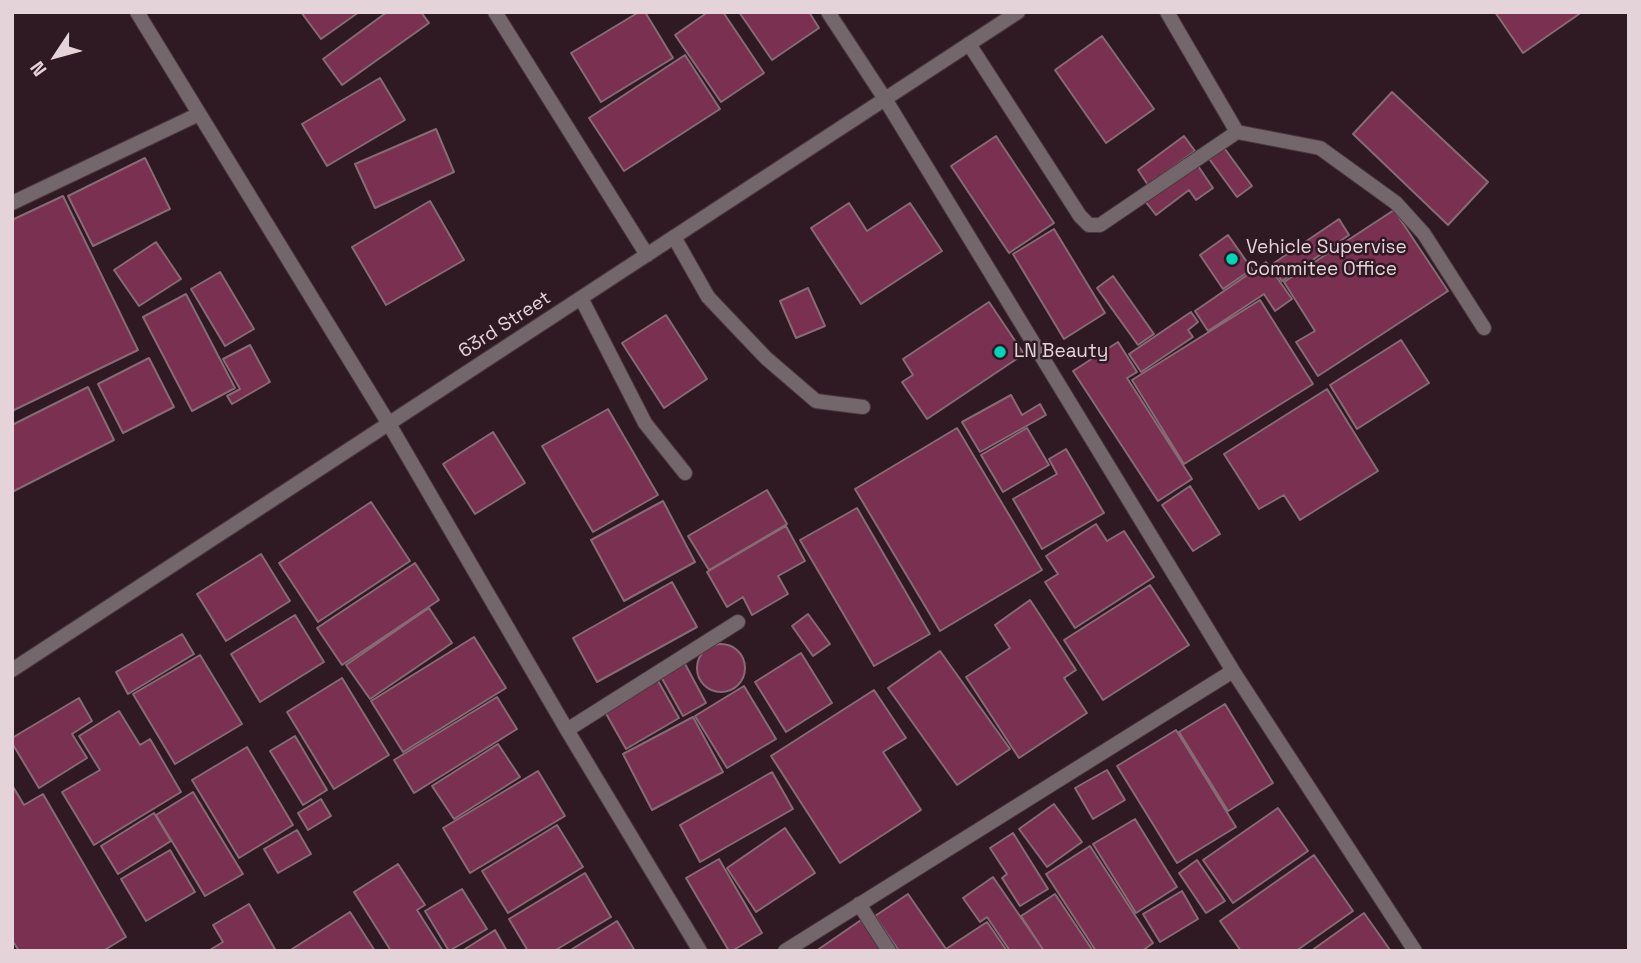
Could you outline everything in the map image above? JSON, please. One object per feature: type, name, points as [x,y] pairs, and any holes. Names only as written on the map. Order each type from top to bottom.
[{"type":"street","points":[[137,12],[389,424],[567,730],[700,951]]},
{"type":"street","points":[[495,12],[647,255]]},
{"type":"street","points":[[828,12],[885,99],[1233,671],[1415,951]]},
{"type":"street","name":"63rd Street","points":[[12,670],[1018,12]]},
{"type":"street","points":[[1167,12],[1237,132]]},
{"type":"street","points":[[970,44],[1089,225],[1100,225],[1237,132],[1320,148],[1395,203],[1424,234],[1484,328]]},
{"type":"street","points":[[12,203],[199,114]]},
{"type":"street","points":[[674,237],[708,297],[766,358],[816,401],[863,407]]},
{"type":"street","points":[[581,298],[645,423],[685,473]]},
{"type":"street","points":[[567,730],[738,622]]},
{"type":"street","points":[[785,951],[1233,671]]},
{"type":"street","points":[[859,904],[889,951]]},
{"type":"building","points":[[301,12],[359,12],[321,39]]},
{"type":"building","points":[[387,12],[421,12],[429,23],[342,85],[323,59]]},
{"type":"building","points":[[639,12],[645,12],[673,58],[601,102],[571,53]]},
{"type":"building","points":[[708,12],[723,12],[764,73],[721,102],[675,35]]},
{"type":"building","points":[[739,12],[809,12],[819,28],[772,60]]},
{"type":"building","points":[[1495,12],[1582,12],[1523,53]]},
{"type":"building","points":[[1102,36],[1154,109],[1106,143],[1055,70]]},
{"type":"building","points":[[685,55],[720,109],[624,171],[589,118]]},
{"type":"building","points":[[380,78],[405,120],[327,166],[302,124]]},
{"type":"building","points":[[1392,92],[1488,182],[1448,225],[1353,134]]},
{"type":"building","points":[[436,129],[454,172],[375,208],[355,164]]},
{"type":"building","points":[[996,136],[1054,223],[1009,253],[951,166]]},
{"type":"building","points":[[1184,136],[1195,151],[1148,185],[1138,170]]},
{"type":"building","points":[[1222,145],[1252,186],[1237,197],[1207,156]]},
{"type":"building","points":[[145,158],[170,209],[93,246],[68,196]]},
{"type":"building","points":[[1196,163],[1213,188],[1196,200],[1189,190],[1156,215],[1145,201]]},
{"type":"building","points":[[63,196],[138,350],[12,411],[12,220]]},
{"type":"building","points":[[430,201],[464,260],[386,305],[352,247]]},
{"type":"building","points":[[849,203],[867,231],[910,203],[942,251],[861,304],[811,228]]},
{"type":"building","points":[[1394,210],[1448,291],[1318,376],[1296,342],[1315,331],[1284,282]]},
{"type":"building","points":[[1339,219],[1349,235],[1282,281],[1271,265]]},
{"type":"building","points":[[1054,229],[1105,313],[1064,339],[1013,254]]},
{"type":"building","points":[[1228,235],[1252,269],[1223,289],[1200,255]]},
{"type":"building","points":[[156,242],[181,279],[139,306],[114,270]]},
{"type":"building","points":[[1266,262],[1292,299],[1275,311],[1264,294],[1208,331],[1195,311]]},
{"type":"building","points":[[220,272],[254,329],[225,346],[191,289]]},
{"type":"building","points":[[1113,276],[1154,334],[1138,345],[1097,288]]},
{"type":"building","points":[[808,288],[825,326],[796,338],[780,301]]},
{"type":"building","points":[[186,294],[235,388],[192,411],[143,317]]},
{"type":"building","points":[[1260,300],[1313,384],[1184,464],[1132,380]]},
{"type":"building","points":[[989,302],[1024,354],[927,419],[902,382],[913,375],[903,359]]},
{"type":"building","points":[[1191,312],[1198,322],[1188,330],[1193,337],[1141,372],[1129,354]]},
{"type":"building","points":[[666,315],[707,379],[664,408],[622,343]]},
{"type":"building","points":[[1401,340],[1429,383],[1357,429],[1330,385]]},
{"type":"building","points":[[1118,342],[1137,372],[1127,378],[1192,479],[1158,501],[1073,371]]},
{"type":"building","points":[[250,345],[270,382],[232,404],[227,396],[240,389],[223,359]]},
{"type":"building","points":[[149,358],[174,407],[123,433],[98,384]]},
{"type":"building","points":[[88,387],[114,440],[12,492],[12,425]]},
{"type":"building","points":[[1327,389],[1378,471],[1300,520],[1284,495],[1259,509],[1224,454]]},
{"type":"building","points":[[1011,395],[1022,415],[1040,404],[1046,415],[980,452],[962,422]]},
{"type":"building","points":[[608,409],[658,495],[593,532],[542,446]]},
{"type":"building","points":[[957,428],[1042,570],[940,631],[855,489]]},
{"type":"building","points":[[1027,428],[1049,465],[1003,492],[981,455]]},
{"type":"building","points":[[493,432],[525,483],[475,514],[443,464]]},
{"type":"building","points":[[1066,449],[1104,513],[1042,549],[1013,499],[1057,474],[1049,459]]},
{"type":"building","points":[[1190,486],[1220,534],[1193,551],[1162,505]]},
{"type":"building","points":[[767,490],[787,524],[709,570],[688,536]]},
{"type":"building","points":[[663,501],[695,562],[624,601],[591,540]]},
{"type":"building","points":[[371,502],[410,561],[318,622],[279,563]]},
{"type":"building","points":[[857,508],[930,634],[874,666],[800,540]]},
{"type":"building","points":[[1096,524],[1107,541],[1124,531],[1154,577],[1075,628],[1045,582],[1058,574],[1046,556]]},
{"type":"building","points":[[786,526],[805,561],[778,576],[788,594],[752,615],[743,597],[727,607],[707,572]]},
{"type":"building","points":[[261,554],[290,601],[226,641],[197,594]]},
{"type":"building","points":[[415,563],[439,600],[342,665],[317,628]]},
{"type":"building","points":[[672,582],[697,627],[597,682],[573,638]]},
{"type":"building","points":[[1150,585],[1189,645],[1103,700],[1064,640]]},
{"type":"building","points":[[1030,600],[1076,670],[1064,678],[1087,713],[1019,758],[966,677],[1010,648],[995,625]]},
{"type":"building","points":[[429,608],[452,643],[370,699],[346,665]]},
{"type":"building","points":[[808,614],[830,644],[813,656],[792,626]]},
{"type":"building","points":[[295,615],[324,662],[260,702],[231,654]]},
{"type":"building","points":[[182,634],[194,654],[128,694],[116,672]]},
{"type":"building","points":[[474,637],[506,688],[403,752],[371,701]]},
{"type":"building","points":[[721,644],[738,651],[745,668],[738,685],[721,692],[704,685],[697,668],[704,651]]},
{"type":"building","points":[[940,651],[1010,749],[957,785],[888,688]]},
{"type":"building","points":[[801,653],[832,703],[786,732],[755,682]]},
{"type":"building","points":[[200,655],[242,724],[175,764],[133,694]]},
{"type":"building","points":[[684,662],[706,703],[683,716],[660,675]]},
{"type":"building","points":[[342,678],[389,755],[334,789],[287,712]]},
{"type":"building","points":[[657,679],[679,718],[626,749],[604,710]]},
{"type":"building","points":[[744,686],[776,739],[727,768],[695,716]]},
{"type":"building","points":[[874,690],[906,738],[883,752],[921,810],[840,863],[771,756]]},
{"type":"building","points":[[497,697],[517,729],[414,793],[394,760]]},
{"type":"building","points":[[79,698],[92,721],[72,734],[87,758],[39,788],[12,743],[12,738]]},
{"type":"building","points":[[1225,704],[1273,783],[1228,811],[1179,732]]},
{"type":"building","points":[[119,711],[140,745],[150,739],[181,792],[94,845],[62,792],[100,770],[79,736]]},
{"type":"building","points":[[693,717],[723,772],[652,810],[623,754]]},
{"type":"building","points":[[1176,730],[1236,827],[1177,863],[1117,766]]},
{"type":"building","points":[[295,736],[327,790],[303,805],[270,751]]},
{"type":"building","points":[[498,744],[520,777],[454,819],[432,786]]},
{"type":"building","points":[[247,747],[293,825],[239,858],[192,780]]},
{"type":"building","points":[[1107,770],[1125,800],[1093,819],[1075,788]]},
{"type":"building","points":[[538,771],[565,816],[470,873],[443,828]]},
{"type":"building","points":[[772,772],[793,809],[700,862],[680,825]]},
{"type":"building","points":[[12,785],[24,805],[43,794],[126,937],[103,951],[19,951],[12,940]]},
{"type":"building","points":[[193,792],[243,874],[205,896],[156,815]]},
{"type":"building","points":[[321,799],[331,816],[308,830],[298,813]]},
{"type":"building","points":[[1054,804],[1082,842],[1047,867],[1019,829]]},
{"type":"building","points":[[1278,808],[1308,851],[1233,903],[1203,860]]},
{"type":"building","points":[[154,813],[171,841],[118,874],[101,846]]},
{"type":"building","points":[[1135,819],[1177,887],[1136,913],[1093,844]]},
{"type":"building","points":[[557,825],[583,867],[508,913],[482,871]]},
{"type":"building","points":[[785,828],[815,873],[756,912],[727,868]]},
{"type":"building","points":[[297,830],[311,854],[278,873],[264,849]]},
{"type":"building","points":[[1013,833],[1048,889],[1020,906],[1002,878],[1007,874],[990,848]]},
{"type":"building","points":[[1090,846],[1153,943],[1142,951],[1096,951],[1046,874]]},
{"type":"building","points":[[170,850],[195,892],[146,921],[121,879]]},
{"type":"building","points":[[1314,855],[1353,911],[1296,951],[1241,951],[1220,921]]},
{"type":"building","points":[[719,859],[762,933],[732,951],[729,951],[686,878]]},
{"type":"building","points":[[1197,860],[1225,901],[1206,913],[1179,873]]},
{"type":"building","points":[[398,864],[425,905],[417,910],[443,951],[391,951],[354,892]]},
{"type":"building","points":[[585,873],[611,917],[554,951],[528,951],[509,919]]},
{"type":"building","points":[[993,877],[1044,951],[1010,951],[987,917],[980,922],[963,898]]},
{"type":"building","points":[[462,889],[487,929],[449,951],[425,911]]},
{"type":"building","points":[[1182,891],[1198,919],[1160,942],[1143,914]]},
{"type":"building","points":[[908,894],[946,949],[987,922],[1007,951],[899,951],[875,916]]},
{"type":"building","points":[[1055,894],[1093,951],[1044,951],[1021,916]]},
{"type":"building","points":[[249,904],[276,951],[208,951],[223,942],[213,925]]},
{"type":"building","points":[[350,912],[375,951],[289,951]]},
{"type":"building","points":[[1364,913],[1390,950],[1311,951]]},
{"type":"building","points":[[861,920],[882,951],[816,951]]},
{"type":"building","points":[[617,921],[635,951],[569,951]]},
{"type":"building","points":[[495,930],[507,951],[462,951]]},
{"type":"place","name":"Vehicle Supervise Commitee Office","points":[[1232,259]]},
{"type":"place","name":"LN Beauty","points":[[1000,352]]}]
